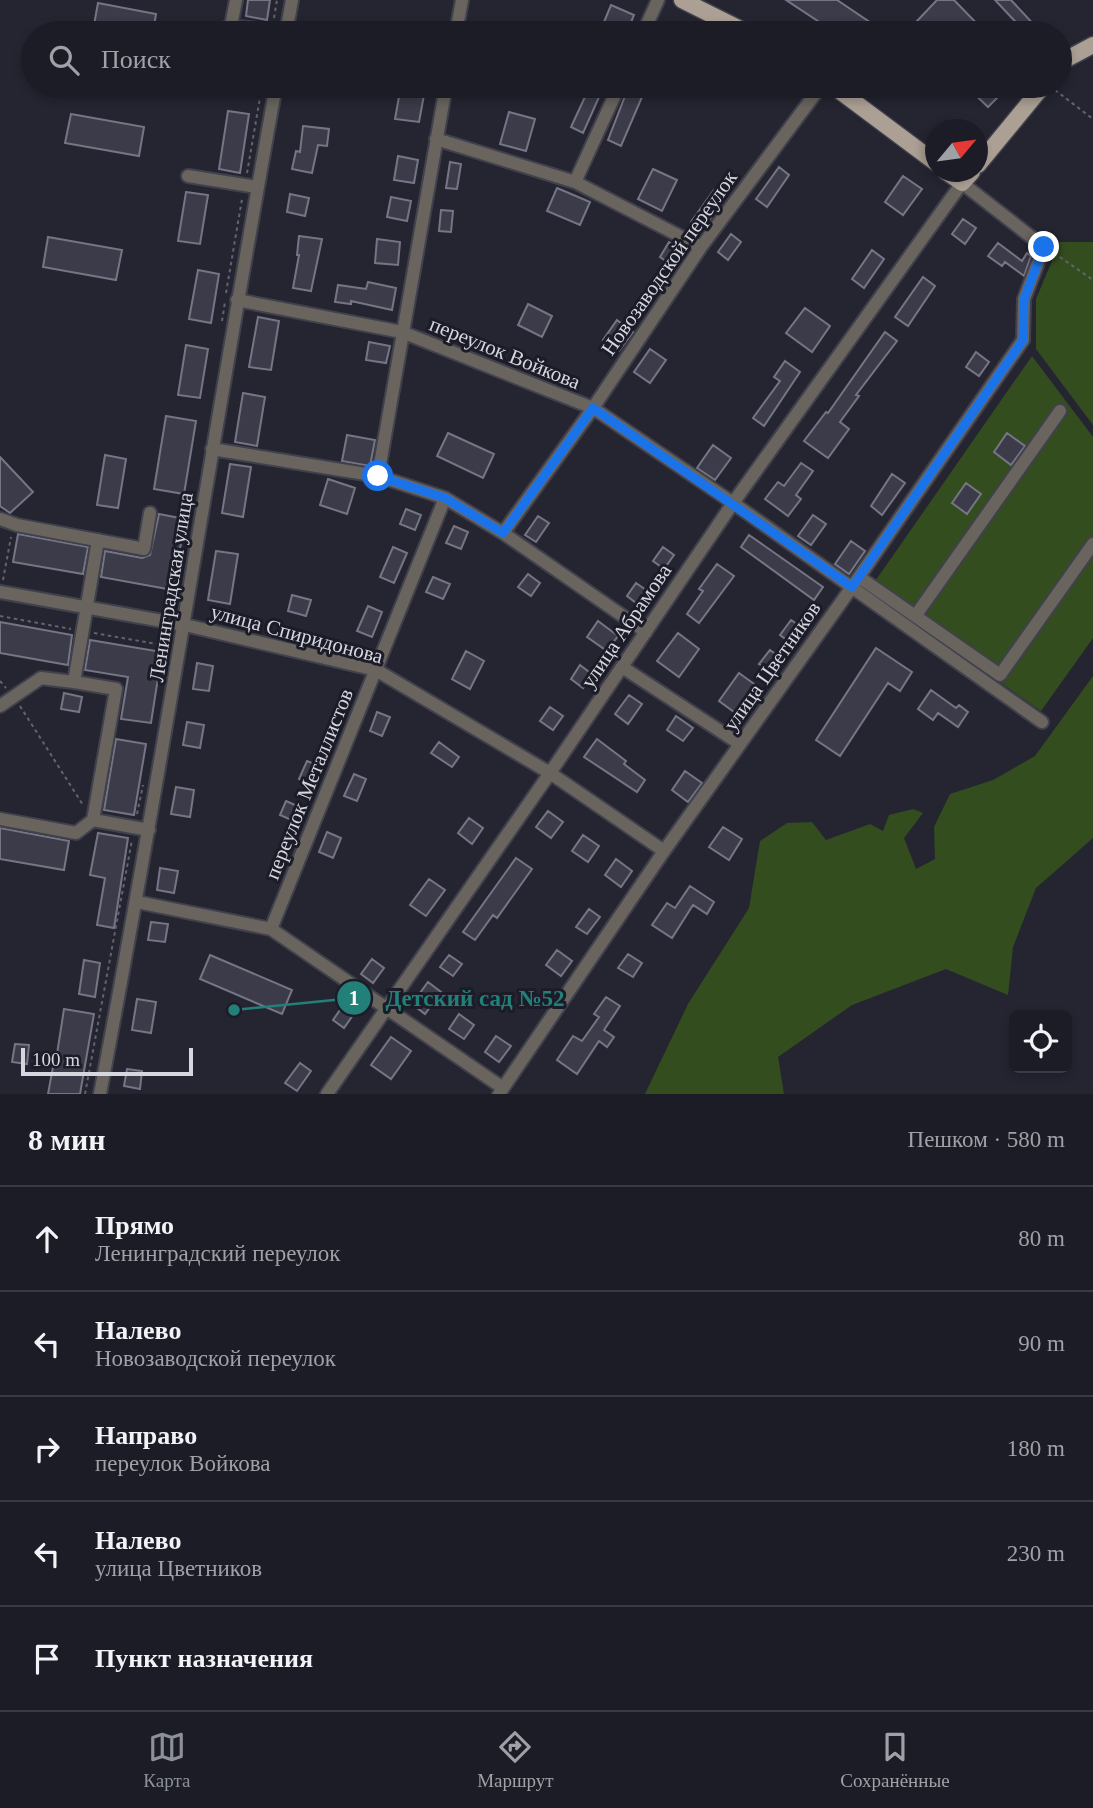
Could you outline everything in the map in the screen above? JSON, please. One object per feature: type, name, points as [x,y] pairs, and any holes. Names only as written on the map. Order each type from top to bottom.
[{"type":"main road","points":[[682,0],[724,21]]},
{"type":"main road","points":[[1072,56],[1093,45]]},
{"type":"main road","points":[[848,98],[925,155]]},
{"type":"main road","points":[[988,153],[1033,98]]},
{"type":"street","points":[[232,21],[236,0]]},
{"type":"street","points":[[288,21],[292,0]]},
{"type":"street","points":[[458,21],[462,0]]},
{"type":"street","points":[[648,21],[658,0]]},
{"type":"street","name":"Ленинградская улица","points":[[100,1094],[137,902],[185,625],[237,300],[251,186],[273,98]]},
{"type":"street","points":[[378,476],[444,98]]},
{"type":"street","points":[[575,182],[614,98]]},
{"type":"street","name":"Новозаводской переулок","points":[[503,533],[593,408],[701,247],[812,98]]},
{"type":"street","points":[[436,139],[575,182],[701,247]]},
{"type":"street","points":[[188,176],[251,186]]},
{"type":"street","name":"улица Абрамова","points":[[327,1094],[733,503],[963,182]]},
{"type":"street","points":[[972,182],[1044,247]]},
{"type":"street","name":"улица Цветников","points":[[501,1091],[664,851],[856,582],[1023,340],[1024,299],[1044,247]]},
{"type":"street","name":"переулок Войкова","points":[[237,300],[402,332],[593,408],[856,582],[1042,722]]},
{"type":"street","points":[[916,615],[1060,411]]},
{"type":"street","points":[[212,450],[378,476],[445,498],[503,533],[646,632]]},
{"type":"street","name":"переулок Металлистов","points":[[271,929],[445,498]]},
{"type":"street","points":[[0,519],[13,524],[144,549],[150,513]]},
{"type":"street","points":[[74,682],[98,541]]},
{"type":"street","points":[[856,582],[916,615],[1000,675],[1093,544]]},
{"type":"street","name":"улица Спиридонова","points":[[0,592],[185,625],[376,670],[550,773],[664,851]]},
{"type":"street","points":[[622,667],[740,744]]},
{"type":"street","points":[[0,706],[41,678],[116,689],[93,820],[76,833],[0,819]]},
{"type":"street","points":[[93,820],[149,830]]},
{"type":"street","points":[[137,902],[271,929],[386,1007],[501,1091]]},
{"type":"path","points":[[274,21],[277,0]]},
{"type":"path","points":[[221,322],[251,186],[261,98]]},
{"type":"path","points":[[1066,98],[1093,119]]},
{"type":"path","points":[[1044,247],[1093,280]]},
{"type":"path","points":[[0,592],[13,524]]},
{"type":"path","points":[[0,681],[14,698],[93,820]]},
{"type":"path","points":[[86,1094],[144,776]]},
{"type":"green space","points":[[1060,242],[1093,242],[1093,425],[1036,349],[1036,299]]},
{"type":"green space","points":[[1032,356],[1093,437],[1093,638],[1041,711],[869,590]]},
{"type":"green space","points":[[1093,676],[1093,838],[1036,888],[1013,947],[1008,995],[946,969],[852,1005],[778,1057],[784,1094],[645,1094],[688,1004],[749,908],[760,841],[787,823],[812,822],[826,840],[870,824],[883,831],[889,815],[913,809],[923,813],[904,838],[916,869],[935,859],[934,827],[950,794],[993,780],[1035,756]]},
{"type":"building","points":[[248,0],[270,0],[267,20],[246,16]]},
{"type":"building","points":[[786,0],[837,0],[868,21],[818,21]]},
{"type":"building","points":[[937,0],[954,0],[974,21],[917,21]]},
{"type":"building","points":[[995,0],[1011,0],[1030,21],[1015,21]]},
{"type":"building","points":[[98,3],[156,14],[155,21],[95,21]]},
{"type":"building","points":[[611,5],[634,15],[632,21],[604,21]]},
{"type":"building","points":[[399,98],[423,98],[419,122],[395,119]]},
{"type":"building","points":[[584,98],[599,98],[583,133],[571,127]]},
{"type":"building","points":[[624,98],[642,98],[621,146],[608,140]]},
{"type":"building","points":[[979,98],[997,98],[988,107]]},
{"type":"building","points":[[228,111],[249,114],[240,173],[219,169]]},
{"type":"building","points":[[509,112],[535,119],[526,151],[500,144]]},
{"type":"building","points":[[71,114],[144,127],[139,156],[65,143]]},
{"type":"building","points":[[303,126],[329,129],[327,146],[318,145],[312,173],[292,169],[296,151],[300,152]]},
{"type":"building","points":[[398,156],[418,160],[414,183],[394,180]]},
{"type":"building","points":[[450,162],[461,164],[457,189],[446,188]]},
{"type":"building","points":[[779,167],[789,175],[767,207],[756,199]]},
{"type":"building","points":[[653,169],[677,180],[662,211],[638,199]]},
{"type":"building","points":[[903,176],[922,189],[903,215],[885,202]]},
{"type":"building","points":[[557,188],[590,202],[580,225],[547,211]]},
{"type":"building","points":[[714,190],[724,197],[703,230],[691,222]]},
{"type":"building","points":[[186,192],[208,195],[200,244],[178,241]]},
{"type":"building","points":[[290,194],[309,198],[305,216],[287,212]]},
{"type":"building","points":[[391,197],[411,201],[407,221],[387,217]]},
{"type":"building","points":[[441,210],[453,211],[451,232],[439,231]]},
{"type":"building","points":[[963,219],[976,228],[965,244],[952,234]]},
{"type":"building","points":[[731,234],[741,242],[728,260],[718,252]]},
{"type":"building","points":[[299,236],[322,239],[311,291],[293,288],[299,255]]},
{"type":"building","points":[[48,237],[122,250],[116,280],[43,267]]},
{"type":"building","points":[[377,239],[400,242],[398,265],[375,263]]},
{"type":"building","points":[[669,242],[687,252],[676,268],[660,257]]},
{"type":"building","points":[[998,243],[1022,261],[1027,253],[1031,256],[1024,276],[1005,262],[1002,266],[988,256]]},
{"type":"building","points":[[872,250],[884,259],[864,288],[852,279]]},
{"type":"building","points":[[198,270],[219,274],[211,323],[189,319]]},
{"type":"building","points":[[923,277],[935,286],[908,326],[895,317]]},
{"type":"building","points":[[368,282],[396,288],[392,310],[351,301],[351,304],[335,302],[338,285],[366,289]]},
{"type":"building","points":[[528,304],[552,316],[542,337],[518,325]]},
{"type":"building","points":[[805,308],[830,326],[812,352],[786,333]]},
{"type":"building","points":[[258,317],[279,321],[271,370],[249,367]]},
{"type":"building","points":[[617,320],[633,332],[619,351],[603,340]]},
{"type":"building","points":[[885,332],[897,341],[856,395],[859,396],[840,422],[849,429],[828,458],[804,441],[826,412],[828,413]]},
{"type":"building","points":[[369,342],[390,346],[386,363],[366,360]]},
{"type":"building","points":[[186,345],[208,349],[200,398],[178,395]]},
{"type":"building","points":[[650,349],[666,360],[650,383],[634,372]]},
{"type":"building","points":[[976,352],[989,362],[979,376],[966,367]]},
{"type":"building","points":[[785,361],[800,372],[764,426],[753,418],[780,381],[774,377]]},
{"type":"building","points":[[243,393],[265,397],[257,446],[235,442]]},
{"type":"building","points":[[166,416],[196,421],[184,494],[154,489]]},
{"type":"building","points":[[448,433],[494,454],[483,478],[437,456]]},
{"type":"building","points":[[1007,433],[1025,446],[1011,465],[994,452]]},
{"type":"building","points":[[347,435],[375,440],[370,466],[342,461]]},
{"type":"building","points":[[713,445],[731,458],[715,480],[697,468]]},
{"type":"building","points":[[105,455],[126,459],[118,508],[97,505]]},
{"type":"building","points":[[0,457],[33,492],[10,513],[0,506]]},
{"type":"building","points":[[801,463],[813,471],[796,495],[801,499],[788,516],[765,499],[778,482],[784,486]]},
{"type":"building","points":[[230,464],[251,467],[243,517],[222,513]]},
{"type":"building","points":[[892,474],[905,483],[882,515],[871,506]]},
{"type":"building","points":[[328,479],[355,488],[347,514],[320,505]]},
{"type":"building","points":[[966,483],[981,494],[967,514],[952,503]]},
{"type":"building","points":[[406,509],[421,515],[415,530],[400,524]]},
{"type":"building","points":[[159,514],[185,519],[173,590],[101,577],[105,551],[142,558],[150,555]]},
{"type":"building","points":[[813,515],[826,524],[811,545],[798,536]]},
{"type":"building","points":[[538,516],[549,523],[536,542],[525,535]]},
{"type":"building","points":[[454,526],[468,532],[461,549],[446,543]]},
{"type":"building","points":[[18,534],[88,547],[83,574],[13,562]]},
{"type":"building","points":[[749,535],[823,587],[814,600],[741,547]]},
{"type":"building","points":[[851,541],[865,551],[849,574],[835,564]]},
{"type":"building","points":[[393,547],[407,553],[394,583],[380,577]]},
{"type":"building","points":[[663,547],[674,555],[664,569],[653,561]]},
{"type":"building","points":[[216,551],[238,554],[230,604],[208,600]]},
{"type":"building","points":[[717,564],[734,576],[699,623],[687,614],[703,591],[699,589]]},
{"type":"building","points":[[528,574],[540,583],[531,596],[518,587]]},
{"type":"building","points":[[433,577],[450,584],[443,599],[426,592]]},
{"type":"building","points":[[636,583],[649,592],[640,606],[627,596]]},
{"type":"building","points":[[292,595],[311,600],[306,616],[288,611]]},
{"type":"building","points":[[368,606],[382,612],[372,637],[357,631]]},
{"type":"building","points":[[791,620],[803,628],[792,644],[780,635]]},
{"type":"building","points":[[598,621],[618,636],[607,651],[587,637]]},
{"type":"building","points":[[0,622],[72,635],[68,665],[0,653]]},
{"type":"building","points":[[678,633],[699,649],[679,677],[657,661]]},
{"type":"building","points":[[90,640],[162,652],[151,723],[121,719],[128,677],[85,670]]},
{"type":"building","points":[[876,648],[912,672],[900,691],[888,683],[840,756],[816,740]]},
{"type":"building","points":[[770,650],[781,658],[771,672],[759,664]]},
{"type":"building","points":[[466,651],[484,661],[470,689],[452,679]]},
{"type":"building","points":[[197,663],[213,666],[209,691],[193,689]]},
{"type":"building","points":[[580,665],[593,675],[583,688],[571,679]]},
{"type":"building","points":[[739,673],[761,689],[741,717],[719,701]]},
{"type":"building","points":[[931,690],[956,708],[959,705],[968,712],[958,727],[938,713],[933,720],[918,709]]},
{"type":"building","points":[[64,693],[82,697],[79,712],[61,709]]},
{"type":"building","points":[[629,695],[642,704],[628,724],[615,714]]},
{"type":"building","points":[[550,707],[563,716],[553,730],[540,721]]},
{"type":"building","points":[[377,712],[390,717],[382,736],[370,731]]},
{"type":"building","points":[[676,716],[693,728],[683,741],[667,730]]},
{"type":"building","points":[[187,722],[204,725],[200,748],[183,745]]},
{"type":"building","points":[[116,739],[146,744],[134,815],[104,810]]},
{"type":"building","points":[[597,739],[626,761],[624,764],[645,780],[637,792],[584,757]]},
{"type":"building","points":[[439,742],[459,757],[452,767],[431,753]]},
{"type":"building","points":[[307,761],[319,766],[311,784],[299,779]]},
{"type":"building","points":[[685,771],[702,783],[688,802],[672,790]]},
{"type":"building","points":[[354,774],[366,779],[357,801],[344,796]]},
{"type":"building","points":[[176,787],[194,790],[190,817],[171,814]]},
{"type":"building","points":[[286,801],[304,809],[298,823],[280,815]]},
{"type":"building","points":[[548,811],[563,822],[551,838],[536,827]]},
{"type":"building","points":[[469,818],[483,828],[472,844],[458,833]]},
{"type":"building","points":[[723,827],[742,839],[729,860],[709,847]]},
{"type":"building","points":[[0,828],[69,841],[64,870],[0,859]]},
{"type":"building","points":[[327,832],[341,838],[333,858],[319,852]]},
{"type":"building","points":[[98,833],[128,838],[114,928],[97,925],[105,878],[90,875]]},
{"type":"building","points":[[583,835],[599,846],[588,862],[572,851]]},
{"type":"building","points":[[516,858],[532,869],[497,918],[493,915],[475,940],[463,932]]},
{"type":"building","points":[[616,859],[632,871],[621,887],[605,875]]},
{"type":"building","points":[[160,868],[178,871],[174,893],[157,890]]},
{"type":"building","points":[[429,879],[445,890],[426,916],[410,905]]},
{"type":"building","points":[[690,886],[714,902],[707,914],[693,905],[672,938],[652,925],[667,903],[675,908]]},
{"type":"building","points":[[589,909],[600,917],[587,934],[576,927]]},
{"type":"building","points":[[151,922],[168,924],[165,942],[148,940]]},
{"type":"building","points":[[557,950],[572,961],[561,976],[546,965]]},
{"type":"building","points":[[628,954],[642,963],[633,977],[618,968]]},
{"type":"building","points":[[210,955],[292,990],[282,1014],[200,979]]},
{"type":"building","points":[[449,955],[462,964],[453,976],[440,967]]},
{"type":"building","points":[[372,959],[384,968],[373,983],[361,974]]},
{"type":"building","points":[[84,960],[100,963],[95,997],[79,994]]},
{"type":"building","points":[[428,982],[441,992],[425,1014],[412,1004]]},
{"type":"building","points":[[349,997],[360,1005],[344,1028],[333,1020]]},
{"type":"building","points":[[606,997],[620,1006],[604,1030],[614,1037],[607,1047],[599,1041],[577,1074],[557,1060],[573,1036],[582,1041],[599,1017],[594,1014]]},
{"type":"building","points":[[137,999],[156,1002],[151,1033],[132,1030]]},
{"type":"building","points":[[64,1009],[94,1014],[80,1094],[48,1094],[55,1067]]},
{"type":"building","points":[[459,1014],[474,1025],[464,1039],[449,1029]]},
{"type":"building","points":[[496,1036],[511,1046],[499,1062],[485,1052]]},
{"type":"building","points":[[391,1037],[411,1051],[391,1079],[371,1065]]},
{"type":"building","points":[[15,1044],[29,1045],[27,1064],[12,1062]]},
{"type":"building","points":[[300,1063],[311,1071],[297,1091],[285,1083]]},
{"type":"building","points":[[127,1069],[142,1071],[140,1089],[124,1086]]},
{"type":"place","name":"Детский сад №52","points":[[234,1010]]},
{"type":"route","points":[[378,476],[445,498],[503,533],[593,408],[852,587],[1023,340],[1024,299],[1044,247]]}]
